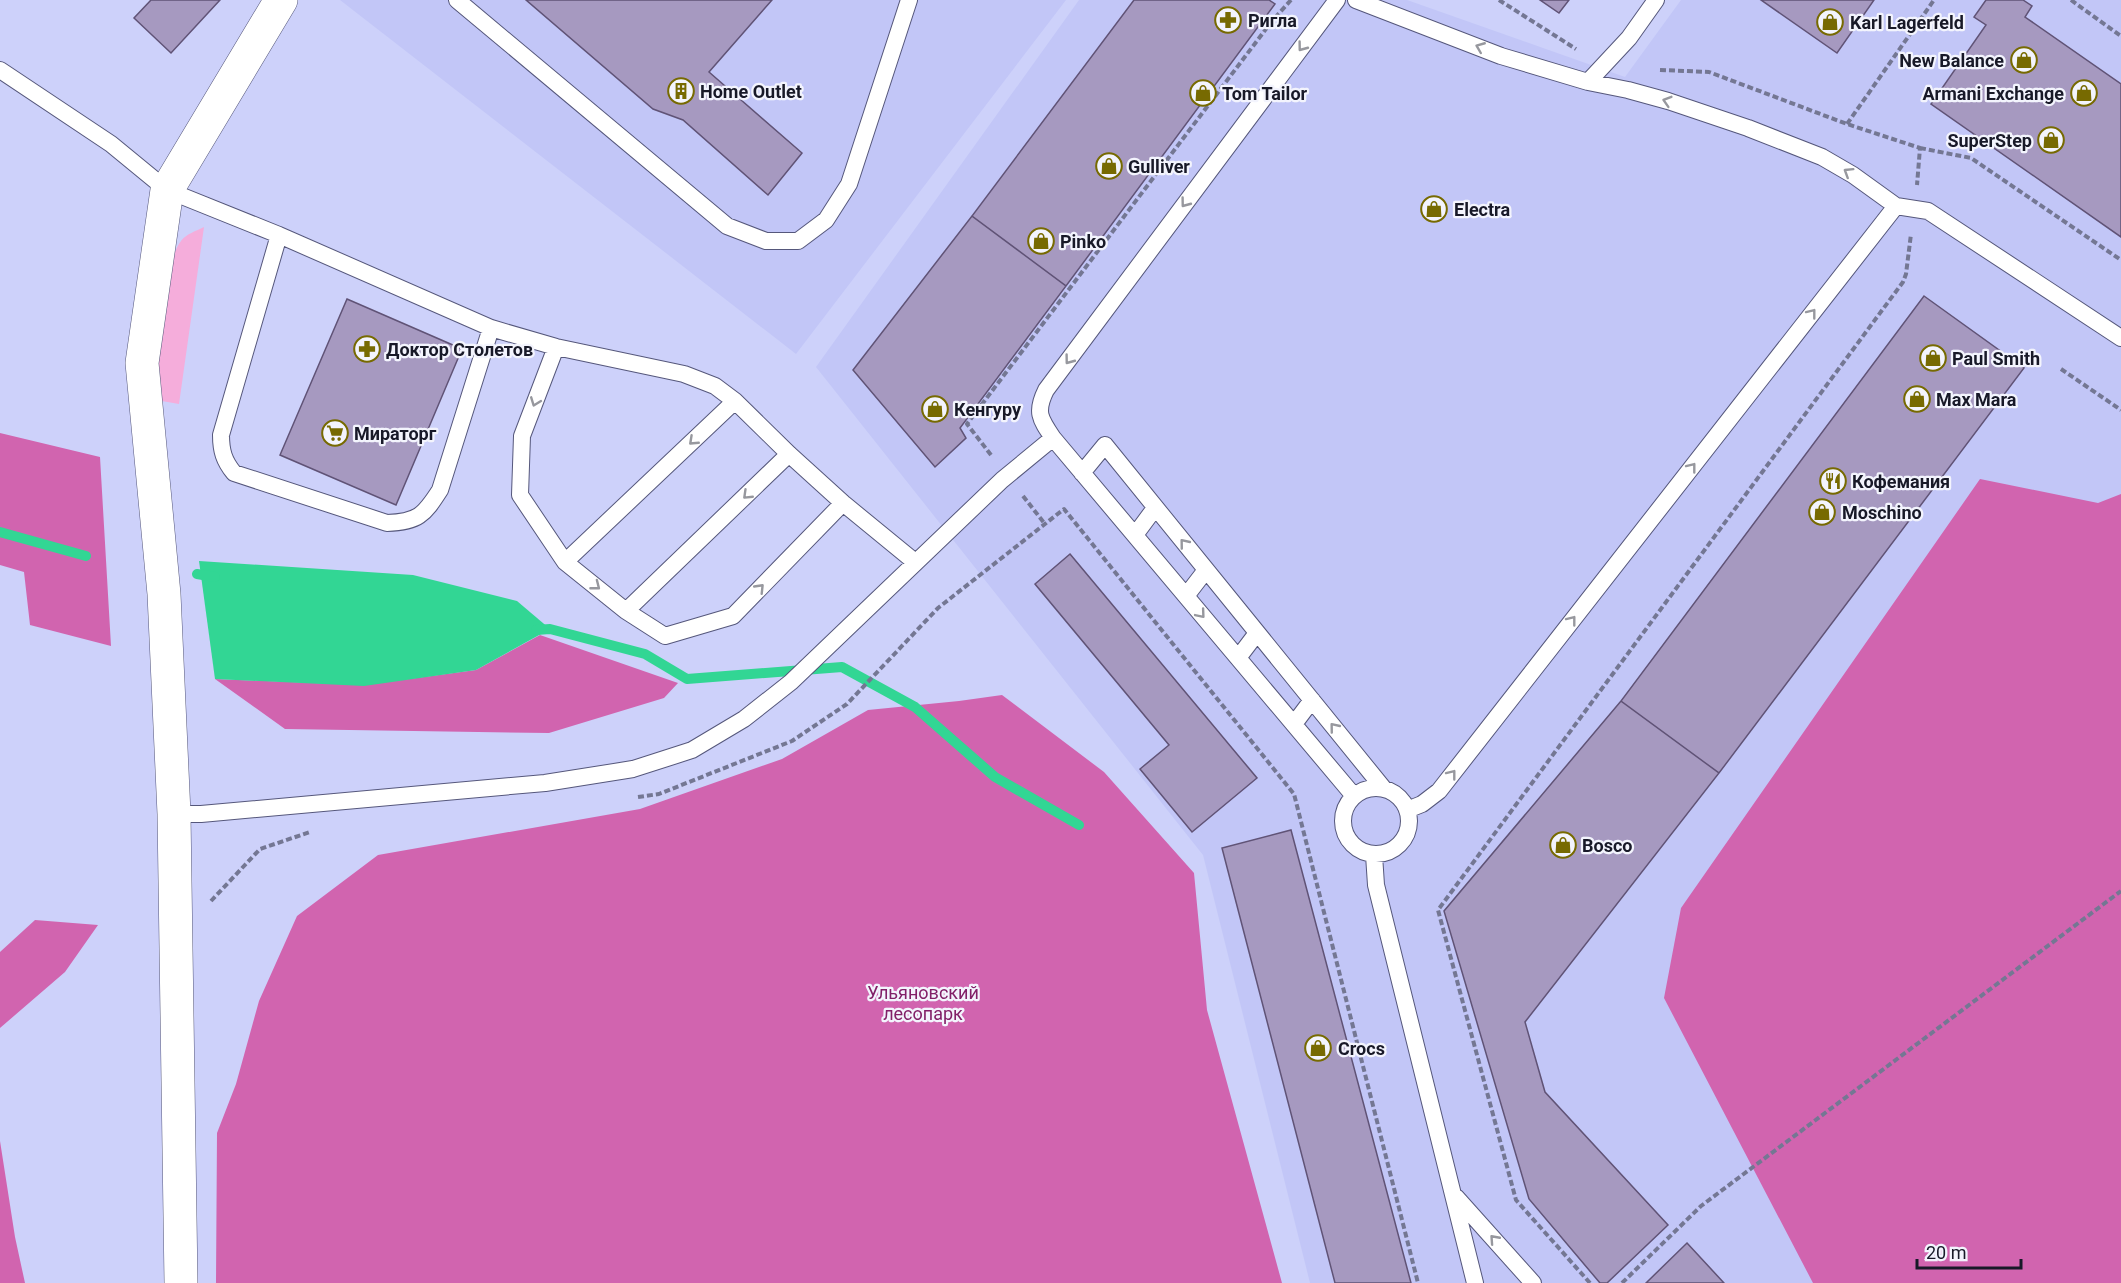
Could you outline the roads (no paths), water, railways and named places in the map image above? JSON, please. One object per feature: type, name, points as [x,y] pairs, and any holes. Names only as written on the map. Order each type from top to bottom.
[{"type":"street","points":[[181,1283],[174,814],[164,594],[142,363],[167,190],[281,0]]},
{"type":"lane","points":[[457,0],[727,226],[766,241],[798,241],[826,220],[849,184],[909,0]]},
{"type":"lane","points":[[1337,0],[1046,390],[1040,401],[1039,413],[1053,438],[1354,796]]},
{"type":"lane","points":[[1356,0],[1501,56],[1588,82],[1668,101],[1748,128],[1822,157],[1853,175],[1896,206],[1928,211],[2121,338]]},
{"type":"lane","points":[[1588,82],[1629,38],[1656,0]]},
{"type":"lane","points":[[0,70],[111,144],[167,190],[279,235],[491,328],[556,347],[684,374],[715,386],[735,401],[843,503],[915,562]]},
{"type":"lane","points":[[1407,810],[1427,801],[1439,791],[1896,206]]},
{"type":"lane","points":[[279,235],[221,435],[222,452],[234,473],[387,523],[417,518],[427,510],[440,490],[491,328]]},
{"type":"lane","points":[[556,347],[522,436],[520,495],[565,562],[626,611],[665,636],[733,616],[843,503]]},
{"type":"lane","points":[[565,562],[735,401]]},
{"type":"lane","points":[[174,814],[201,814],[545,783],[633,769],[692,750],[744,719],[791,682],[1007,476],[1053,438]]},
{"type":"lane","points":[[1082,472],[1105,445],[1384,789]]},
{"type":"lane","points":[[626,611],[789,454]]},
{"type":"lane","points":[[1135,535],[1155,508]]},
{"type":"lane","points":[[1186,596],[1206,570]]},
{"type":"lane","points":[[1238,658],[1257,633]]},
{"type":"lane","points":[[1294,724],[1312,700]]},
{"type":"lane","points":[[1342,782],[1361,760]]},
{"type":"lane","points":[[1384,789],[1394,793],[1407,810],[1409,823],[1406,836],[1398,846],[1386,853],[1374,855],[1361,852],[1350,843],[1344,832],[1343,816],[1346,806],[1363,790],[1384,789]]},
{"type":"lane","points":[[1374,855],[1376,885],[1475,1283]]},
{"type":"lane","points":[[1454,1194],[1533,1283]]},
{"type":"waterway","points":[[0,532],[86,556]]},
{"type":"waterway","points":[[197,574],[215,577]]},
{"type":"waterway","points":[[536,630],[550,629],[645,654],[687,679],[842,667],[915,707],[995,777],[1079,825]]},
{"type":"place","name":"Ригла","points":[[1228,20]]},
{"type":"place","name":"Karl Lagerfeld","points":[[1830,22]]},
{"type":"place","name":"New Balance","points":[[2024,60]]},
{"type":"place","name":"Home Outlet","points":[[681,91]]},
{"type":"place","name":"Tom Tailor","points":[[1203,93]]},
{"type":"place","name":"Armani Exchange","points":[[2084,93]]},
{"type":"place","name":"SuperStep","points":[[2051,140]]},
{"type":"place","name":"Gulliver","points":[[1109,166]]},
{"type":"place","name":"Electra","points":[[1434,209]]},
{"type":"place","name":"Pinko","points":[[1041,241]]},
{"type":"place","name":"Доктор Столетов","points":[[367,349]]},
{"type":"place","name":"Paul Smith","points":[[1933,358]]},
{"type":"place","name":"Max Mara","points":[[1917,399]]},
{"type":"place","name":"Кенгуру","points":[[935,409]]},
{"type":"place","name":"Мираторг","points":[[335,433]]},
{"type":"place","name":"Кофемания","points":[[1833,481]]},
{"type":"place","name":"Moschino","points":[[1822,512]]},
{"type":"place","name":"Bosco","points":[[1563,845]]},
{"type":"place","name":"Crocs","points":[[1318,1048]]},
{"type":"park label","name":"Ульяновский лесопарк","points":[[923,1002]]}]
